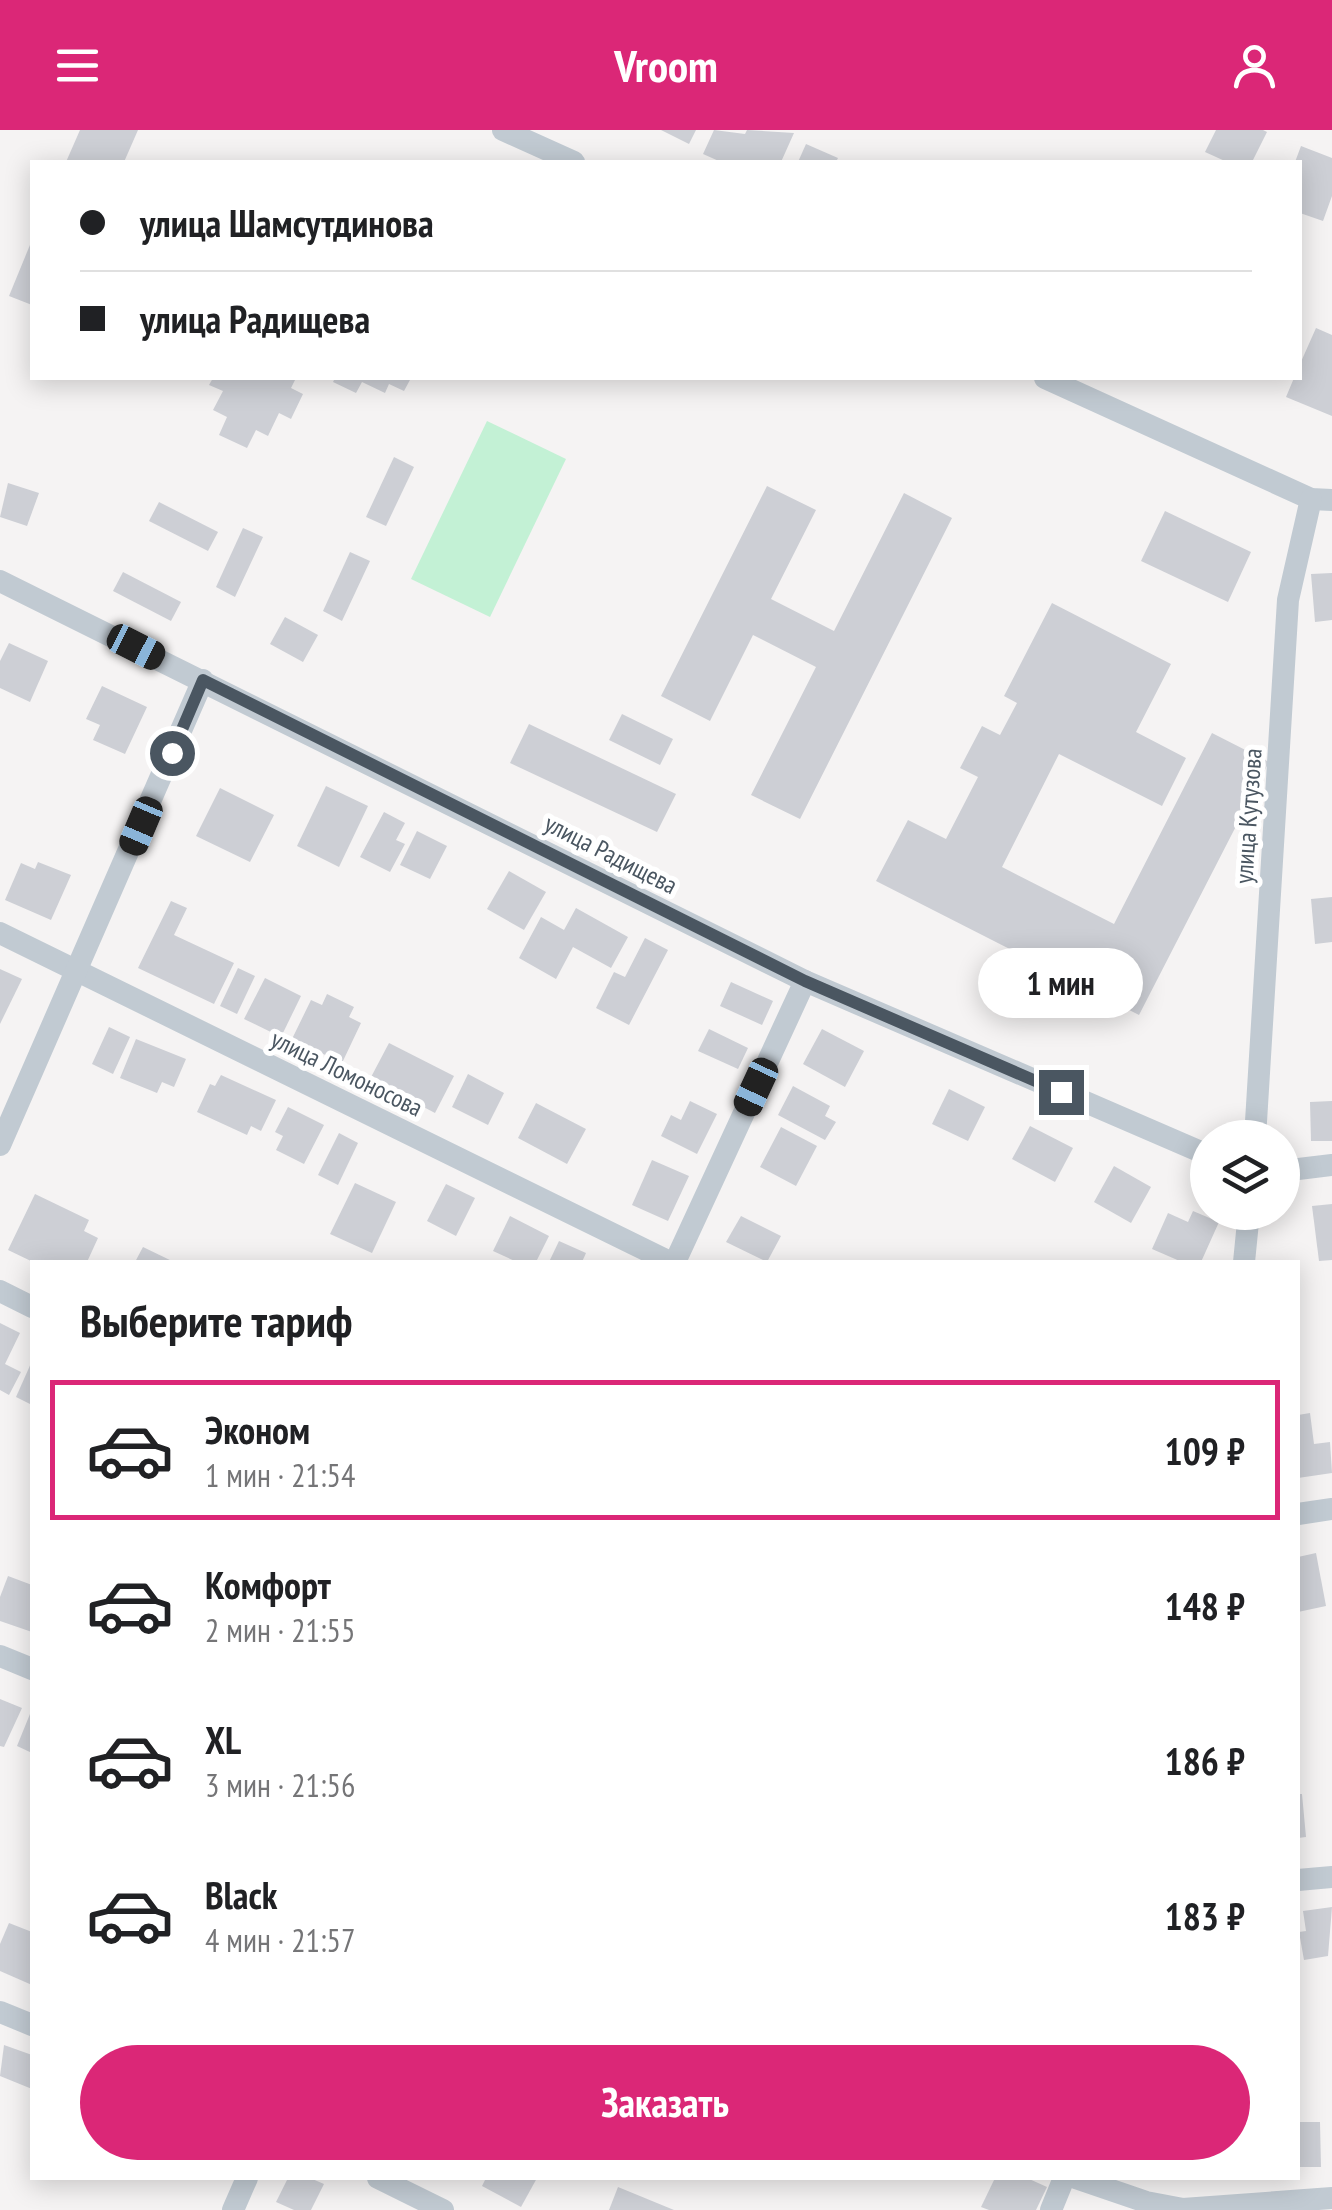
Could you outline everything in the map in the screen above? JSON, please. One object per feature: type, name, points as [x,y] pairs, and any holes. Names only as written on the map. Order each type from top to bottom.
[{"type":"street","points":[[503,130],[570,160]]},
{"type":"street","points":[[1049,380],[1321,500]]},
{"type":"street","name":"улица Кутузова","points":[[1256,1120],[1288,600],[1321,500]]},
{"type":"street","name":"улица Радищева","points":[[0,581],[805,981],[1190,1147]]},
{"type":"street","points":[[0,1145],[79,972],[203,680]]},
{"type":"street","name":"улица Ломоносова","points":[[0,933],[668,1260]]},
{"type":"street","points":[[673,1260],[805,981]]},
{"type":"street","points":[[1300,1169],[1332,1165]]},
{"type":"street","points":[[1244,1260],[1247,1230]]},
{"type":"street","points":[[0,1292],[30,1306]]},
{"type":"street","points":[[1300,1514],[1332,1509]]},
{"type":"street","points":[[0,1656],[30,1668]]},
{"type":"street","points":[[1300,1880],[1332,1877]]},
{"type":"street","points":[[0,2012],[30,2024]]},
{"type":"street","points":[[234,2210],[247,2180]]},
{"type":"street","points":[[382,2180],[443,2210]]},
{"type":"street","points":[[1051,2210],[1063,2180]]},
{"type":"street","points":[[1082,2180],[1146,2202],[1182,2209],[1332,2198]]},
{"type":"green space","points":[[487,421],[566,459],[490,617],[411,579]]},
{"type":"building","points":[[80,130],[138,130],[125,160],[67,160]]},
{"type":"building","points":[[661,130],[696,130],[689,144]]},
{"type":"building","points":[[714,130],[794,133],[782,160],[716,160],[703,154]]},
{"type":"building","points":[[1216,130],[1267,132],[1253,160],[1223,160],[1205,152]]},
{"type":"building","points":[[806,144],[838,158],[837,160],[799,160]]},
{"type":"building","points":[[1301,146],[1332,158],[1332,196],[1323,221],[1302,214],[1302,160],[1296,160]]},
{"type":"building","points":[[30,245],[30,304],[9,296]]},
{"type":"building","points":[[1316,328],[1332,335],[1332,416],[1286,397],[1293,380],[1302,380],[1302,360]]},
{"type":"building","points":[[212,380],[295,380],[291,388],[303,394],[291,419],[279,413],[268,436],[256,430],[247,448],[219,435],[227,417],[213,410],[223,391],[209,385]]},
{"type":"building","points":[[410,380],[404,391],[389,384],[385,393],[362,382],[356,393],[333,382]]},
{"type":"building","points":[[394,457],[414,467],[386,526],[366,517]]},
{"type":"building","points":[[8,483],[39,493],[27,526],[0,517]]},
{"type":"building","points":[[767,486],[816,510],[771,599],[834,631],[904,493],[952,518],[800,819],[751,795],[816,667],[753,635],[710,721],[661,696]]},
{"type":"building","points":[[159,502],[218,532],[208,551],[149,521]]},
{"type":"building","points":[[1165,511],[1251,552],[1228,602],[1141,561]]},
{"type":"building","points":[[243,528],[263,537],[235,597],[216,587]]},
{"type":"building","points":[[350,552],[370,561],[342,621],[323,611]]},
{"type":"building","points":[[123,572],[181,602],[171,621],[113,591]]},
{"type":"building","points":[[1332,573],[1332,620],[1315,622],[1311,574]]},
{"type":"building","points":[[1052,603],[1171,664],[1136,732],[1186,758],[1162,806],[1059,754],[1002,867],[1114,924],[1212,733],[1269,762],[1139,1015],[876,881],[908,820],[946,839],[978,777],[960,768],[982,726],[1000,735],[1017,703],[1004,696]]},
{"type":"building","points":[[285,617],[318,635],[303,662],[270,644]]},
{"type":"building","points":[[9,643],[48,661],[30,702],[0,688],[0,661]]},
{"type":"building","points":[[102,686],[147,707],[125,754],[93,740],[100,725],[86,719]]},
{"type":"building","points":[[622,714],[673,739],[660,765],[609,740]]},
{"type":"building","points":[[529,724],[676,794],[657,832],[510,763]]},
{"type":"building","points":[[326,786],[368,806],[339,867],[297,846]]},
{"type":"building","points":[[220,788],[274,815],[250,862],[196,836]]},
{"type":"building","points":[[384,812],[405,823],[396,840],[405,844],[390,872],[360,857]]},
{"type":"building","points":[[417,831],[447,846],[430,879],[400,865]]},
{"type":"building","points":[[38,862],[71,875],[51,920],[5,900],[21,863],[35,869]]},
{"type":"building","points":[[509,871],[546,892],[524,930],[487,909]]},
{"type":"building","points":[[1332,897],[1332,942],[1315,944],[1311,899]]},
{"type":"building","points":[[171,901],[187,908],[174,935],[234,963],[214,1004],[138,968]]},
{"type":"building","points":[[576,908],[628,937],[611,968],[573,947],[556,979],[519,958],[541,917],[564,930]]},
{"type":"building","points":[[645,938],[668,950],[629,1025],[596,1008],[614,972],[625,977]]},
{"type":"building","points":[[238,968],[255,976],[237,1014],[220,1006]]},
{"type":"building","points":[[0,969],[22,979],[0,1024]]},
{"type":"building","points":[[265,978],[301,996],[281,1037],[244,1019]]},
{"type":"building","points":[[731,982],[773,1001],[762,1025],[720,1006]]},
{"type":"building","points":[[327,994],[354,1007],[349,1017],[361,1023],[342,1063],[292,1039],[311,1000],[322,1005]]},
{"type":"building","points":[[109,1027],[130,1037],[113,1074],[92,1064]]},
{"type":"building","points":[[709,1029],[748,1048],[738,1069],[698,1051]]},
{"type":"building","points":[[822,1029],[864,1051],[845,1087],[803,1064]]},
{"type":"building","points":[[136,1039],[186,1059],[174,1087],[162,1082],[157,1093],[120,1078]]},
{"type":"building","points":[[389,1043],[454,1076],[435,1113],[370,1079]]},
{"type":"building","points":[[468,1074],[504,1093],[488,1125],[452,1107]]},
{"type":"building","points":[[221,1075],[276,1100],[261,1131],[251,1126],[247,1135],[197,1112],[210,1084],[215,1086]]},
{"type":"building","points":[[793,1086],[830,1106],[825,1116],[836,1122],[825,1140],[778,1115]]},
{"type":"building","points":[[949,1089],[985,1107],[968,1141],[932,1124]]},
{"type":"building","points":[[690,1101],[717,1114],[697,1154],[661,1136],[671,1115],[681,1120]]},
{"type":"building","points":[[1332,1101],[1332,1141],[1311,1141],[1310,1102]]},
{"type":"building","points":[[536,1103],[586,1129],[567,1164],[518,1138]]},
{"type":"building","points":[[288,1107],[324,1125],[304,1164],[276,1150],[283,1136],[275,1132]]},
{"type":"building","points":[[1030,1126],[1073,1148],[1055,1182],[1012,1159]]},
{"type":"building","points":[[781,1127],[817,1146],[796,1186],[760,1167]]},
{"type":"building","points":[[339,1133],[358,1143],[338,1185],[318,1175]]},
{"type":"building","points":[[652,1160],[689,1176],[668,1221],[632,1205]]},
{"type":"building","points":[[1114,1166],[1151,1187],[1131,1223],[1094,1202]]},
{"type":"building","points":[[355,1183],[396,1202],[372,1253],[330,1234]]},
{"type":"building","points":[[446,1184],[475,1198],[456,1236],[427,1221]]},
{"type":"building","points":[[35,1194],[89,1220],[84,1231],[98,1238],[88,1260],[30,1261],[8,1250]]},
{"type":"building","points":[[1332,1204],[1332,1260],[1319,1261],[1312,1206]]},
{"type":"building","points":[[1168,1213],[1188,1222],[1190,1218],[1190,1230],[1215,1230],[1202,1260],[1177,1260],[1152,1249]]},
{"type":"building","points":[[510,1216],[549,1236],[537,1260],[513,1260],[493,1251]]},
{"type":"building","points":[[741,1216],[781,1236],[768,1260],[726,1242]]},
{"type":"building","points":[[559,1241],[586,1253],[583,1260],[550,1260]]},
{"type":"building","points":[[143,1247],[170,1260],[136,1260]]},
{"type":"building","points":[[0,1323],[20,1333],[5,1364],[21,1372],[9,1395],[0,1390]]},
{"type":"building","points":[[30,1366],[30,1404],[16,1397]]},
{"type":"building","points":[[1310,1413],[1314,1444],[1330,1442],[1332,1473],[1300,1478],[1300,1415]]},
{"type":"building","points":[[1316,1553],[1326,1606],[1300,1612],[1300,1557]]},
{"type":"building","points":[[8,1576],[30,1584],[30,1631],[0,1621],[0,1597]]},
{"type":"building","points":[[0,1699],[22,1708],[4,1747],[0,1746]]},
{"type":"building","points":[[30,1714],[30,1752],[17,1746]]},
{"type":"building","points":[[1300,1794],[1302,1794],[1306,1837],[1300,1838]]},
{"type":"building","points":[[1332,1907],[1328,1956],[1304,1960],[1300,1938],[1300,1932],[1306,1931],[1303,1911]]},
{"type":"building","points":[[9,1923],[30,1931],[30,1984],[0,1971],[0,1944]]},
{"type":"building","points":[[4,2045],[30,2054],[30,2088],[0,2076]]},
{"type":"building","points":[[1300,2122],[1320,2122],[1321,2167],[1300,2167]]},
{"type":"building","points":[[287,2180],[324,2184],[311,2210],[294,2210],[276,2202]]},
{"type":"building","points":[[485,2180],[536,2180],[521,2207],[482,2186]]},
{"type":"building","points":[[994,2180],[1031,2180],[1047,2187],[1036,2210],[981,2207]]},
{"type":"building","points":[[618,2187],[674,2210],[609,2210]]},
{"type":"route","points":[[172,753],[203,680],[805,981],[1061,1092]]}]
